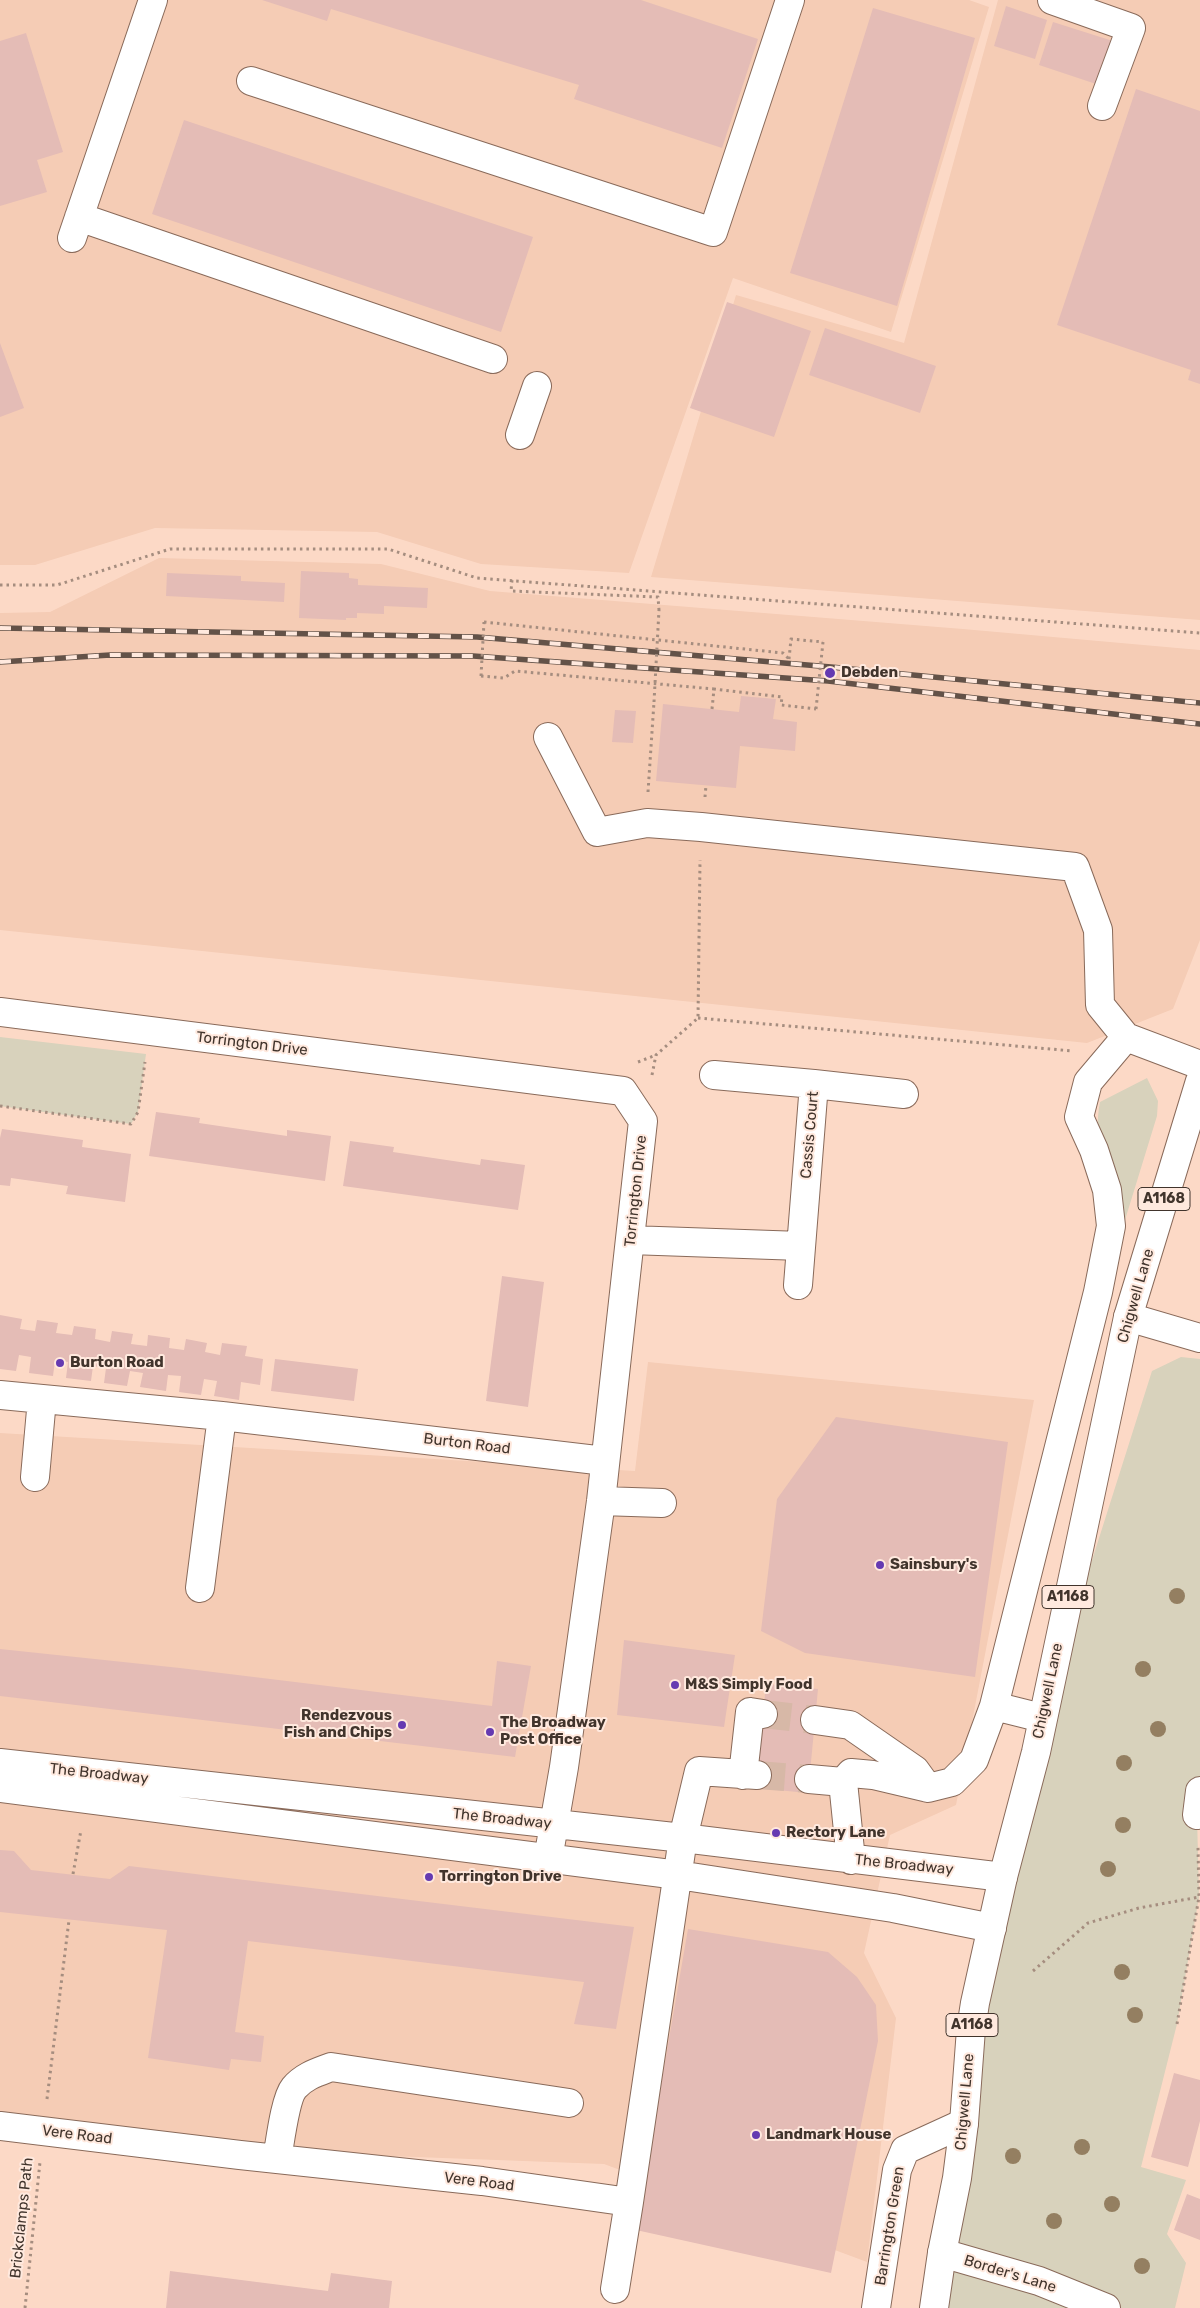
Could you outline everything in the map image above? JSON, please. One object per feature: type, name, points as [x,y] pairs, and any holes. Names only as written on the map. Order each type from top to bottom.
[{"type":"street","points":[[154,0],[76,228],[492,359]]},
{"type":"street","points":[[251,81],[713,232],[790,0]]},
{"type":"street","points":[[1052,0],[1131,28],[1102,106]]},
{"type":"street","points":[[520,434],[537,386]]},
{"type":"street","points":[[548,737],[597,832],[647,823],[701,827],[912,856],[1075,867],[1098,930],[1100,1005],[1126,1037],[1200,1065]]},
{"type":"street","name":"Torrington Drive","points":[[0,1012],[623,1091],[643,1121],[601,1501],[564,1767],[548,1858]]},
{"type":"street","points":[[851,1860],[843,1782],[851,1773],[873,1775],[928,1788],[952,1782],[974,1760],[994,1706],[1098,1292],[1112,1226],[1107,1190],[1094,1150],[1079,1117],[1088,1082],[1126,1037]]},
{"type":"street","points":[[714,1075],[814,1084]]},
{"type":"street","name":"Chigwell Lane","points":[[934,2308],[942,2253],[957,2178],[964,2123],[971,2029],[1003,1877],[1036,1752],[1128,1317],[1200,1081]]},
{"type":"street","name":"Cassis Court","points":[[798,1284],[814,1084],[904,1094]]},
{"type":"street","points":[[630,1240],[801,1246]]},
{"type":"street","points":[[1128,1317],[1200,1338]]},
{"type":"street","name":"Burton Road","points":[[0,1395],[222,1416],[605,1461]]},
{"type":"street","points":[[35,1478],[42,1399]]},
{"type":"street","points":[[200,1588],[222,1416]]},
{"type":"street","points":[[601,1501],[662,1503]]},
{"type":"street","points":[[994,1706],[1042,1718]]},
{"type":"street","points":[[615,2289],[684,1838],[699,1771],[750,1775],[750,1712],[763,1714]]},
{"type":"street","points":[[815,1720],[850,1725],[915,1770],[928,1788]]},
{"type":"street","name":"The Broadway","points":[[0,1763],[684,1838],[851,1860],[913,1865],[1003,1877]]},
{"type":"street","points":[[810,1779],[843,1782]]},
{"type":"street","name":"The Broadway","points":[[0,1788],[678,1875],[893,1908],[992,1928]]},
{"type":"street","points":[[277,2159],[286,2110],[293,2088],[308,2077],[331,2067],[569,2103]]},
{"type":"street","name":"Barrington Green","points":[[877,2301],[897,2170],[905,2150],[964,2123]]},
{"type":"street","name":"Vere Road","points":[[0,2126],[482,2181],[629,2202]]},
{"type":"street","name":"Border's Lane","points":[[942,2253],[1039,2281],[1106,2308]]},
{"type":"path","points":[[0,585],[57,585],[170,549],[388,549],[476,578],[1200,634]]},
{"type":"path","points":[[512,580],[511,591],[658,597],[659,610],[647,823]]},
{"type":"path","points":[[484,622],[783,653],[789,659],[791,639],[823,642],[816,709],[781,705],[782,697],[714,689],[514,671],[504,678],[481,676],[484,622]]},
{"type":"path","points":[[712,709],[714,689]]},
{"type":"path","points":[[698,1018],[701,827],[706,785]]},
{"type":"path","points":[[643,1121],[656,1055],[698,1018],[1075,1051]]},
{"type":"path","points":[[0,1106],[131,1124],[138,1112],[149,1032]]},
{"type":"path","points":[[73,1874],[87,1798]]},
{"type":"path","points":[[1177,2024],[1200,1897],[1198,1803]]},
{"type":"path","points":[[1033,1971],[1088,1923],[1139,1908],[1200,1897]]},
{"type":"path","name":"Brickclamps Path","points":[[25,2308],[43,2131],[69,1920]]},
{"type":"shaded area","points":[[0,0],[969,0],[989,7],[891,332],[733,278],[629,573],[481,564],[377,532],[155,528],[35,565],[0,565]]},
{"type":"shaded area","points":[[998,0],[1200,0],[1200,620],[651,577],[736,295],[904,343]]},
{"type":"shaded area","points":[[159,558],[381,564],[490,591],[1200,650],[1200,940],[1173,1009],[1087,1043],[0,930],[0,613],[50,612]]},
{"type":"shaded area","points":[[0,1037],[146,1054],[138,1112],[131,1124],[0,1106]]},
{"type":"shaded area","points":[[1147,1078],[1158,1101],[1157,1116],[1125,1220],[1116,1218],[1099,1146],[1098,1116],[1100,1102]]},
{"type":"shaded area","points":[[1181,1357],[1200,1359],[1200,1782],[1197,1815],[1199,1897],[1177,2024],[1141,2167],[1186,2180],[1167,2234],[1186,2263],[1175,2308],[934,2308],[942,2253],[1042,1718],[1152,1371]]},
{"type":"shaded area","points":[[648,1362],[1034,1400],[956,1805],[890,1835],[864,1953],[896,2018],[867,2262],[604,2164],[282,2152],[0,2117],[0,1433],[635,1471]]},
{"type":"building","points":[[262,0],[641,0],[758,39],[722,148],[574,99],[579,85],[331,9],[327,21]]},
{"type":"building","points":[[1006,6],[1047,20],[1035,59],[994,46]]},
{"type":"building","points":[[873,8],[975,38],[897,306],[790,273]]},
{"type":"building","points":[[1053,22],[1116,42],[1102,86],[1039,65]]},
{"type":"building","points":[[26,33],[63,152],[37,160],[47,192],[0,206],[0,41]]},
{"type":"building","points":[[1136,89],[1200,111],[1200,384],[1188,380],[1191,370],[1057,325]]},
{"type":"building","points":[[184,120],[533,237],[501,332],[152,214]]},
{"type":"building","points":[[727,302],[811,331],[774,437],[690,408]]},
{"type":"building","points":[[825,328],[936,366],[920,413],[809,375]]},
{"type":"building","points":[[0,343],[24,408],[0,417]]},
{"type":"building","points":[[301,571],[349,573],[349,578],[358,579],[358,585],[428,588],[427,608],[384,606],[384,614],[357,613],[357,618],[346,618],[346,620],[299,618]]},
{"type":"building","points":[[167,573],[241,576],[241,581],[285,583],[284,602],[166,596]]},
{"type":"building","points":[[741,696],[776,699],[773,719],[797,722],[795,751],[740,746],[736,788],[656,781],[663,704],[739,712]]},
{"type":"building","points":[[615,710],[636,711],[633,743],[612,742]]},
{"type":"building","points":[[156,1112],[200,1118],[199,1123],[287,1136],[287,1130],[331,1136],[325,1181],[149,1156]]},
{"type":"building","points":[[2,1129],[83,1140],[82,1147],[131,1154],[125,1202],[66,1194],[68,1186],[11,1178],[10,1186],[0,1185],[0,1138]]},
{"type":"building","points":[[350,1141],[394,1147],[393,1152],[480,1165],[481,1159],[525,1165],[518,1210],[343,1186]]},
{"type":"building","points":[[502,1276],[544,1282],[528,1407],[486,1401]]},
{"type":"building","points":[[0,1315],[22,1319],[20,1329],[35,1331],[37,1320],[58,1323],[56,1333],[72,1335],[74,1326],[96,1329],[95,1339],[110,1342],[112,1331],[133,1334],[131,1344],[147,1346],[148,1335],[170,1338],[169,1348],[184,1350],[186,1339],[207,1343],[205,1352],[220,1355],[222,1343],[247,1346],[245,1356],[263,1359],[260,1385],[241,1382],[239,1400],[214,1396],[217,1381],[204,1379],[201,1395],[179,1392],[181,1376],[168,1375],[166,1391],[140,1387],[143,1373],[130,1371],[127,1386],[104,1383],[106,1368],[93,1366],[91,1381],[66,1378],[68,1362],[55,1360],[53,1376],[29,1373],[31,1357],[19,1355],[16,1371],[0,1369]]},
{"type":"building","points":[[275,1359],[358,1369],[354,1401],[271,1391]]},
{"type":"building","name":"Sainsbury's","points":[[836,1417],[1008,1442],[975,1677],[805,1653],[761,1631],[777,1499]]},
{"type":"building","name":"M&S Simply Food","points":[[624,1640],[735,1655],[724,1727],[617,1715]]},
{"type":"building","points":[[0,1649],[180,1668],[492,1706],[497,1661],[531,1666],[515,1757],[0,1696]]},
{"type":"building","points":[[766,1684],[818,1689],[808,1793],[756,1788]]},
{"type":"building","points":[[0,1850],[14,1851],[31,1870],[110,1879],[129,1866],[634,1927],[616,2029],[574,2024],[584,1982],[248,1941],[235,2032],[264,2036],[261,2062],[231,2059],[229,2070],[148,2058],[167,1930],[0,1912]]},
{"type":"building","name":"Landmark House","points":[[688,1929],[828,1952],[857,1977],[876,2005],[878,2041],[831,2273],[636,2230]]},
{"type":"building","points":[[1174,2073],[1200,2080],[1200,2121],[1188,2167],[1151,2157]]},
{"type":"building","points":[[1187,2194],[1200,2199],[1200,2240],[1174,2230]]},
{"type":"building","points":[[170,2271],[328,2291],[331,2273],[392,2281],[389,2308],[166,2308]]},
{"type":"tunnel","points":[[763,1714],[815,1720]]},
{"type":"tunnel","points":[[757,1775],[809,1779]]},
{"type":"railway","points":[[0,628],[477,637],[831,667],[1200,703]]},
{"type":"railway","points":[[0,662],[110,655],[473,656],[828,681],[1200,724]]},
{"type":"place","name":"Debden","points":[[830,673]]},
{"type":"place","name":"Burton Road","points":[[60,1363]]},
{"type":"place","name":"Sainsbury's","points":[[880,1565]]},
{"type":"place","name":"M&S Simply Food","points":[[675,1685]]},
{"type":"place","name":"Rendezvous Fish and Chips","points":[[402,1725]]},
{"type":"place","name":"The Broadway Post Office","points":[[490,1732]]},
{"type":"place","name":"Rectory Lane","points":[[776,1833]]},
{"type":"place","name":"Torrington Drive","points":[[429,1877]]},
{"type":"place","name":"Landmark House","points":[[756,2135]]}]
